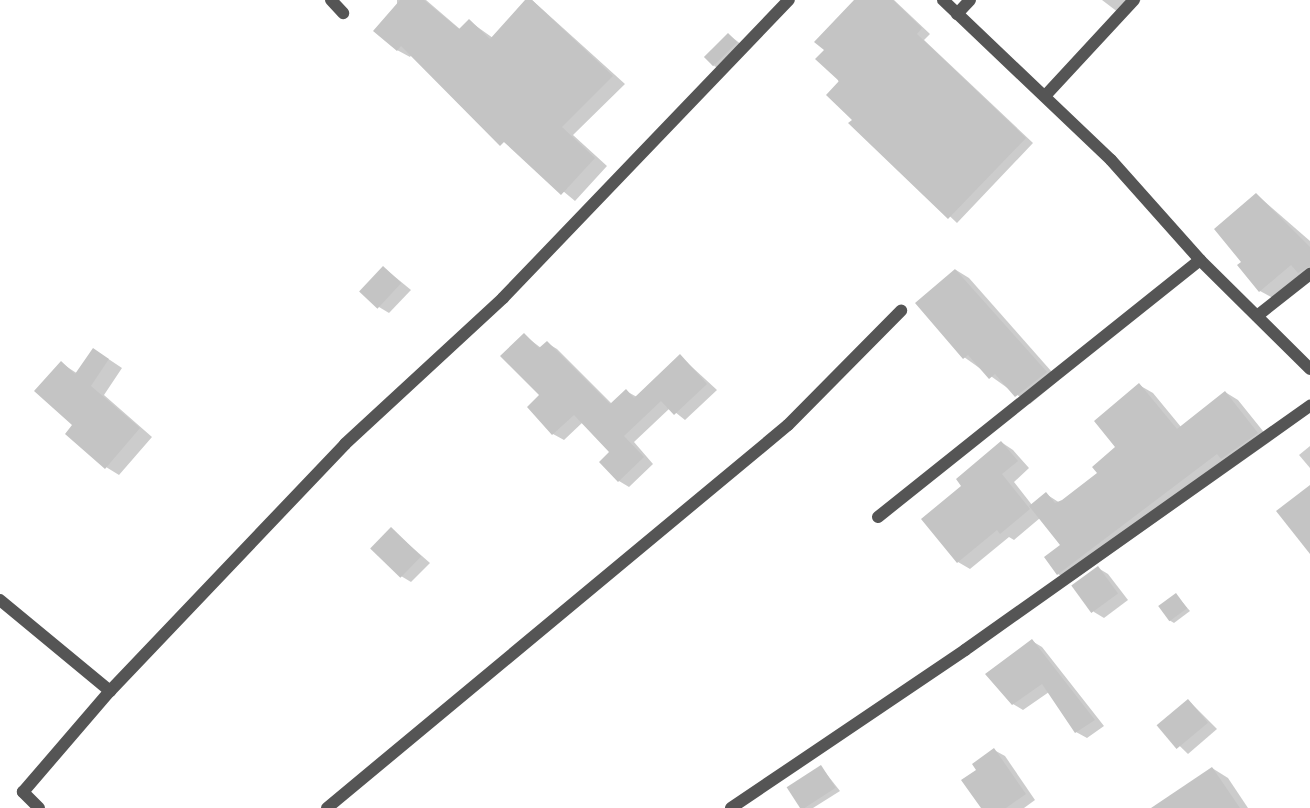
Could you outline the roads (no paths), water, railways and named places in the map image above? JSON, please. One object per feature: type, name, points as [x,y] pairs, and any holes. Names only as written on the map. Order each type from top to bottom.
[{"type":"street","points":[[331,0],[343,13]]},
{"type":"street","points":[[39,808],[23,792],[110,691],[345,444],[503,298],[789,0]]},
{"type":"street","points":[[943,0],[1111,160],[1200,260],[1310,369]]},
{"type":"street","points":[[957,15],[970,0]]},
{"type":"street","points":[[1045,96],[1134,0]]},
{"type":"street","points":[[878,517],[1200,260]]},
{"type":"street","points":[[1257,316],[1310,274]]},
{"type":"street","points":[[327,808],[788,425],[901,311]]},
{"type":"street","points":[[731,808],[965,650],[1310,406]]},
{"type":"street","points":[[0,600],[110,691]]}]
